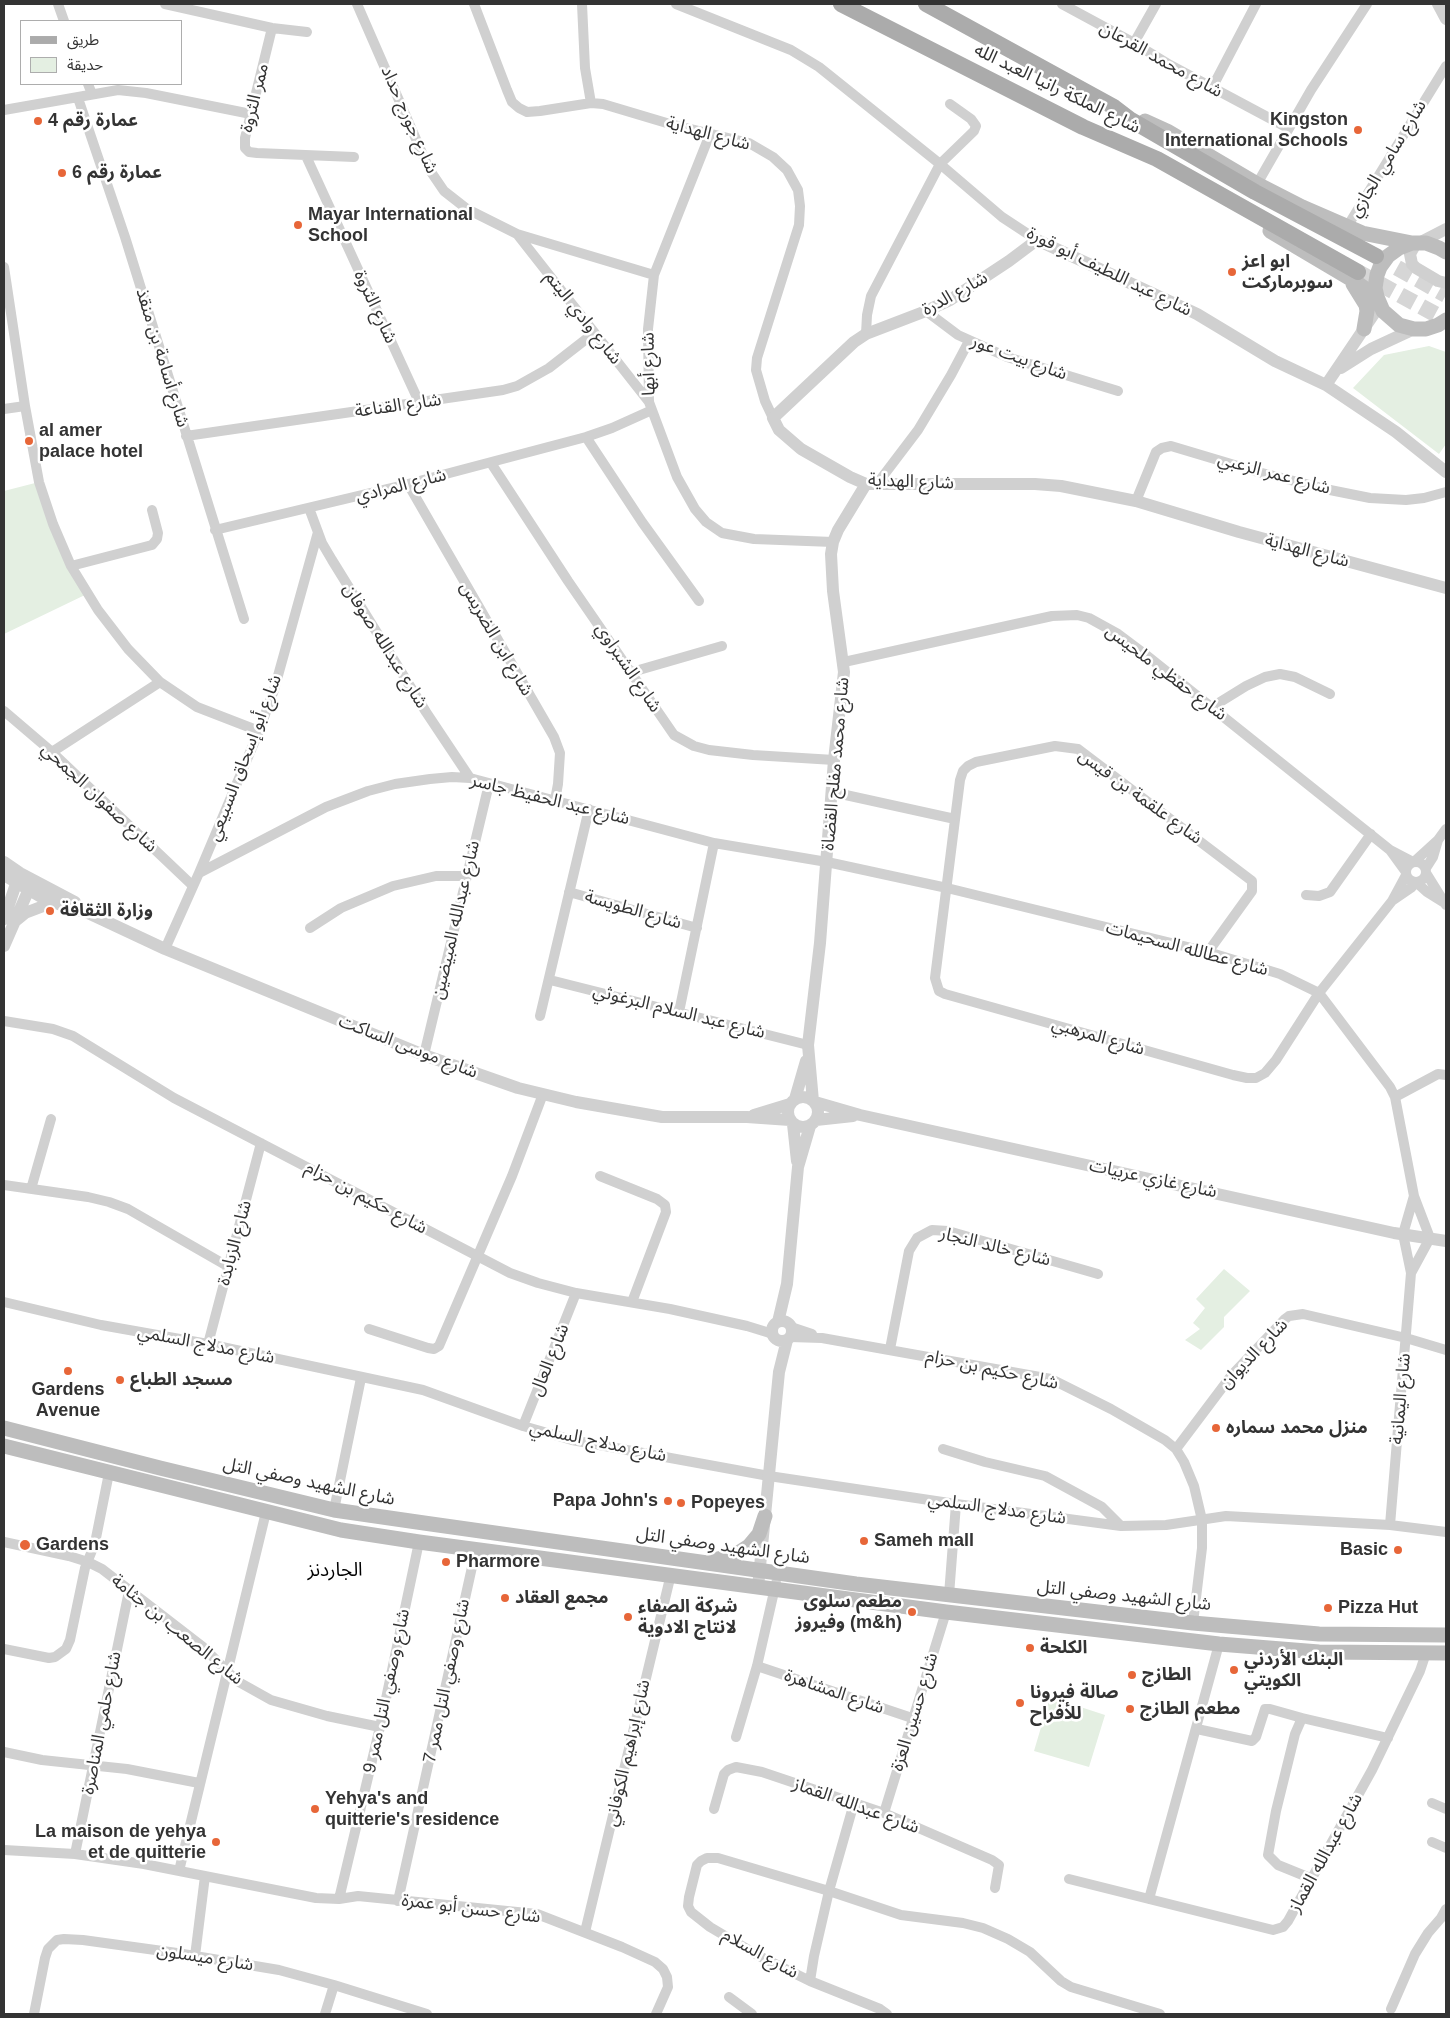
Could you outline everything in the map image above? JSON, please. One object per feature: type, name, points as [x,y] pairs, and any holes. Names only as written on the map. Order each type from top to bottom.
[{"type":"main road","name":"شارع الملكة رانيا العبد الله","points":[[841,4],[1082,127],[1157,159],[1352,274]]},
{"type":"main road","name":"شارع الملكة رانيا العبد الله","points":[[926,4],[1114,107],[1131,120],[1256,192],[1376,256]]},
{"type":"main road","points":[[1114,107],[1167,131],[1257,184],[1347,227],[1362,233],[1433,245],[1446,252]]},
{"type":"main road","points":[[1378,301],[1376,280],[1384,261],[1399,248],[1415,243]]},
{"type":"main road","points":[[1352,274],[1378,301],[1393,321],[1414,329],[1426,329],[1443,325]]},
{"type":"main road","points":[[1352,274],[1366,305],[1367,311],[1364,328]]},
{"type":"main road","name":"شارع الشهيد وصفي التل","points":[[4,1428],[334,1510],[949,1596],[1193,1623],[1319,1634],[1446,1635]]},
{"type":"main road","name":"شارع الشهيد وصفي التل","points":[[4,1446],[340,1530],[419,1542],[946,1612],[1219,1644],[1319,1652],[1446,1653]]},
{"type":"main road","points":[[705,1562],[735,1555],[749,1546],[760,1534],[765,1516]]},
{"type":"street","points":[[58,4],[64,20]]},
{"type":"street","points":[[165,4],[272,28],[307,32]]},
{"type":"street","name":"شارع جورج حداد","points":[[357,4],[429,169],[436,181],[453,200],[517,234],[654,276]]},
{"type":"street","name":"شارع الهداية","points":[[474,4],[512,102],[519,108],[527,112],[591,102],[603,104],[670,124],[749,143],[767,152],[782,163],[798,190],[800,225],[757,358],[756,370],[758,382],[779,430],[801,448],[850,477],[872,484],[1049,484],[1136,502],[1446,588]]},
{"type":"street","points":[[582,4],[585,68],[591,102]]},
{"type":"street","name":"شارع عبد اللطيف أبو قورة","points":[[676,4],[791,50],[807,59],[940,164],[1002,217],[1037,240],[1197,314],[1274,361],[1326,385],[1396,432],[1446,472]]},
{"type":"street","name":"شارع محمد القرعان","points":[[1062,4],[1288,128]]},
{"type":"street","points":[[1134,43],[1156,4]]},
{"type":"street","points":[[1212,88],[1256,4]]},
{"type":"street","points":[[1257,184],[1288,128],[1367,4]]},
{"type":"street","points":[[1438,4],[1446,19]]},
{"type":"street","name":"ممر الثروة","points":[[272,28],[244,144],[245,148],[249,152],[354,157]]},
{"type":"street","name":"شارع سامي الجازي","points":[[1347,227],[1446,66]]},
{"type":"street","points":[[88,85],[92,94]]},
{"type":"street","points":[[4,110],[118,90],[134,91],[251,114]]},
{"type":"street","name":"شارع أسامة بن منقذ","points":[[78,98],[125,237],[244,619]]},
{"type":"street","points":[[866,334],[871,296],[940,164],[974,131],[976,126],[971,119],[950,104]]},
{"type":"street","name":"شارع أبها","points":[[710,134],[654,276],[648,328],[650,406],[681,484],[706,522],[722,533],[754,540],[833,542]]},
{"type":"street","name":"شارع الثروة","points":[[306,156],[419,402]]},
{"type":"street","points":[[1446,229],[1415,243],[1410,260],[1412,264],[1438,281],[1446,282]]},
{"type":"street","name":"شارع وادي اليتم","points":[[517,234],[650,406]]},
{"type":"street","name":"شارع الدرة","points":[[773,418],[845,349],[866,334],[926,312],[950,300],[983,280],[1037,240]]},
{"type":"street","points":[[4,267],[25,406],[42,490],[53,524],[71,566],[98,610],[128,649],[160,682],[197,707],[259,731]]},
{"type":"street","points":[[1326,385],[1364,328],[1378,301]]},
{"type":"street","name":"شارع بيت عور","points":[[926,312],[941,324],[969,341],[1007,357],[1118,391]]},
{"type":"street","points":[[1336,371],[1371,349],[1414,329]]},
{"type":"street","name":"شارع القناعة","points":[[186,436],[503,390],[517,386],[549,368],[594,333]]},
{"type":"street","points":[[872,484],[918,430],[969,341]]},
{"type":"street","points":[[4,410],[25,406]]},
{"type":"street","name":"شارع المرادي","points":[[215,530],[408,484],[586,437],[612,428],[650,406]]},
{"type":"street","points":[[586,437],[642,522],[699,601]]},
{"type":"street","name":"شارع عمر الزعبي","points":[[1136,502],[1156,452],[1171,446],[1258,472],[1370,498],[1406,500],[1424,498],[1446,492]]},
{"type":"street","name":"شارع الشبراوي","points":[[491,463],[568,581],[670,730],[684,742],[694,746],[753,755],[834,760]]},
{"type":"street","name":"شارع ابن الضريس","points":[[408,484],[554,737],[560,754],[555,800]]},
{"type":"street","name":"شارع محمد مفلح القضاة","points":[[793,1102],[808,1050],[827,862],[834,760],[844,662],[831,572],[833,542],[872,484]]},
{"type":"street","name":"شارع عبدالله صوفان","points":[[309,508],[318,532],[346,584],[426,712],[470,778]]},
{"type":"street","points":[[71,566],[152,545],[158,533],[152,510]]},
{"type":"street","name":"شارع أبو إسحاق السبيعي","points":[[165,949],[259,731],[274,690],[318,532]]},
{"type":"street","name":"شارع حفظي ملحيس","points":[[844,662],[1052,616],[1077,615],[1101,624],[1118,634],[1212,707],[1371,834],[1390,850],[1411,878],[1445,904]]},
{"type":"street","points":[[632,672],[722,646]]},
{"type":"street","points":[[1212,707],[1265,677],[1280,674],[1295,677],[1330,694]]},
{"type":"street","points":[[52,752],[160,682]]},
{"type":"street","name":"شارع صفوان الجمحي","points":[[4,711],[52,752],[193,886]]},
{"type":"street","name":"شارع علقمة بن قيس","points":[[947,888],[960,780],[968,766],[976,762],[1055,746],[1078,749],[1252,881],[1252,891],[1208,952]]},
{"type":"street","name":"شارع عبد الحفيظ جاسر","points":[[199,873],[326,807],[368,791],[395,784],[452,777],[470,778],[714,843],[827,862]]},
{"type":"street","name":"شارع عبدالله المبيضين","points":[[424,1055],[489,784]]},
{"type":"street","points":[[832,792],[955,819]]},
{"type":"street","points":[[540,1016],[589,809]]},
{"type":"street","points":[[1319,993],[1392,901],[1412,887],[1408,865],[1438,840],[1446,829]]},
{"type":"street","points":[[1306,895],[1319,896],[1330,892],[1371,834]]},
{"type":"street","points":[[1411,878],[1424,878],[1438,840]]},
{"type":"street","points":[[679,1012],[714,843]]},
{"type":"street","name":"شارع حفظي ملحيس","points":[[1390,850],[1414,861]]},
{"type":"street","points":[[1414,861],[1422,863],[1426,871]]},
{"type":"street","name":"شارع موسى الساكت","points":[[4,862],[18,878]]},
{"type":"street","name":"شارع عطالله السحيمات","points":[[827,862],[947,888],[1208,952],[1280,974],[1319,993],[1390,1087],[1395,1097],[1414,1196],[1430,1238]]},
{"type":"street","name":"شارع حفظي ملحيس","points":[[1426,871],[1445,904]]},
{"type":"street","name":"شارع موسى الساكت","points":[[4,875],[18,878],[76,903],[86,912]]},
{"type":"street","points":[[310,928],[341,908],[393,886],[436,876],[467,876]]},
{"type":"street","points":[[4,946],[18,878]]},
{"type":"street","points":[[9,920],[31,885]]},
{"type":"street","name":"شارع موسى الساكت","points":[[31,885],[54,902],[71,909],[86,912],[165,949],[424,1055],[518,1088],[576,1102],[662,1117],[747,1117],[792,1122]]},
{"type":"street","name":"شارع المرهبي","points":[[947,888],[936,978],[939,991],[1088,1035],[1233,1075],[1256,1078],[1265,1072],[1276,1060],[1319,993]]},
{"type":"street","name":"شارع الطويسة","points":[[569,892],[697,928]]},
{"type":"street","points":[[9,920],[54,902]]},
{"type":"street","name":"شارع عبد السلام البرغوثي","points":[[550,980],[679,1012],[808,1050]]},
{"type":"street","name":"شارع حكيم بن حزام","points":[[4,1021],[53,1029],[73,1036],[174,1098],[477,1256],[531,1281],[576,1293],[632,1302],[747,1326],[890,1349],[1051,1379],[1111,1409],[1165,1440],[1176,1449],[1194,1486],[1202,1520],[1202,1548],[1193,1623]]},
{"type":"street","name":"شارع محمد مفلح القضاة","points":[[808,1050],[814,1101]]},
{"type":"street","points":[[1395,1097],[1438,1074],[1446,1075]]},
{"type":"street","points":[[369,1330],[428,1348],[434,1349],[439,1346],[525,1143],[543,1094]]},
{"type":"street","points":[[758,1587],[798,1167],[792,1122],[788,1112],[793,1102],[806,1097],[814,1101],[819,1112],[813,1123],[798,1167]]},
{"type":"street","name":"شارع غازي عربيات","points":[[814,1101],[860,1115],[1403,1234],[1446,1241]]},
{"type":"street","name":"شارع موسى الساكت","points":[[747,1117],[793,1102]]},
{"type":"street","name":"شارع غازي عربيات","points":[[813,1123],[860,1115]]},
{"type":"street","points":[[31,1189],[51,1119]]},
{"type":"street","points":[[792,1122],[801,1127],[813,1123]]},
{"type":"street","name":"شارع الزبابدة","points":[[208,1344],[261,1143]]},
{"type":"street","points":[[600,1176],[665,1204],[666,1212],[632,1302]]},
{"type":"street","points":[[4,1185],[88,1197],[122,1207],[229,1267]]},
{"type":"street","name":"شارع عطالله السحيمات","points":[[1403,1234],[1414,1196]]},
{"type":"street","name":"شارع خالد النجار","points":[[890,1349],[910,1251],[917,1238],[932,1230],[948,1231],[1098,1274]]},
{"type":"street","name":"شارع اليمانية","points":[[1390,1525],[1410,1273],[1403,1234]]},
{"type":"street","name":"شارع اليمانية","points":[[1410,1273],[1430,1238]]},
{"type":"street","name":"شارع العال","points":[[523,1426],[576,1293]]},
{"type":"street","name":"شارع مدلاج السلمي","points":[[4,1302],[101,1325],[208,1344],[436,1394],[523,1426],[572,1440],[769,1476],[1121,1526],[1166,1525],[1202,1520]]},
{"type":"street","name":"شارع الديوان","points":[[1176,1449],[1231,1376],[1284,1319],[1289,1316],[1303,1314],[1406,1338],[1446,1350]]},
{"type":"street","points":[[334,1510],[361,1378]]},
{"type":"street","points":[[943,1449],[985,1462],[1045,1476],[1102,1507],[1121,1526]]},
{"type":"street","points":[[4,1649],[50,1658],[62,1653],[70,1640],[88,1562],[95,1544],[109,1473]]},
{"type":"street","points":[[949,1596],[956,1504]]},
{"type":"street","points":[[179,1871],[266,1512]]},
{"type":"street","points":[[1202,1520],[1226,1516],[1390,1525],[1446,1532]]},
{"type":"street","name":"شارع الصعب بن جثامة","points":[[4,1542],[68,1556],[88,1562],[102,1570],[203,1647],[227,1672],[246,1687],[271,1700],[319,1714],[380,1727]]},
{"type":"street","name":"شارع وصفي التل ممر 9","points":[[339,1899],[380,1727],[419,1542]]},
{"type":"street","name":"شارع وصفي التل ممر 7","points":[[398,1901],[476,1549]]},
{"type":"street","points":[[736,1737],[757,1666],[779,1573]]},
{"type":"street","name":"شارع إبراهيم الكوفاني","points":[[585,1932],[670,1574]]},
{"type":"street","name":"شارع حلمي المناصرة","points":[[75,1854],[129,1591]]},
{"type":"street","name":"شارع حسين العزة","points":[[884,1813],[946,1612]]},
{"type":"street","points":[[1150,1899],[1219,1644]]},
{"type":"street","name":"شارع عبدالله القماز","points":[[1069,1880],[1273,1930],[1283,1927],[1352,1807],[1388,1738],[1420,1671],[1426,1653]]},
{"type":"street","name":"شارع المشاهرة","points":[[757,1666],[912,1718]]},
{"type":"street","points":[[1197,1729],[1252,1741],[1256,1737],[1265,1709],[1270,1709],[1388,1738]]},
{"type":"street","points":[[1302,1718],[1295,1734],[1276,1811],[1268,1855],[1278,1865],[1310,1878]]},
{"type":"street","points":[[4,1752],[42,1760],[127,1769],[199,1783]]},
{"type":"street","name":"شارع عبدالله القماز","points":[[714,1809],[724,1774],[736,1767],[762,1772],[884,1813],[997,1862],[999,1868],[995,1888]]},
{"type":"street","points":[[810,1981],[829,1891],[854,1803]]},
{"type":"street","points":[[1432,1803],[1446,1810]]},
{"type":"street","points":[[1432,1842],[1446,1848]]},
{"type":"street","points":[[4,1850],[75,1854],[179,1871],[316,1898],[339,1899]]},
{"type":"street","name":"شارع السلام","points":[[829,1891],[718,1858],[707,1858],[697,1865],[688,1906],[691,1912],[710,1927],[759,1956],[810,1981],[880,2009],[886,2014]]},
{"type":"street","points":[[195,1956],[206,1876]]},
{"type":"street","points":[[829,1891],[901,1915],[963,1923],[983,1928],[1008,1938],[1030,1952],[1060,1981],[1071,1987],[1160,2014]]},
{"type":"street","name":"شارع حسن أبو عمرة","points":[[339,1899],[358,1896],[527,1912],[546,1917],[655,1962],[663,1969],[667,1977],[668,1987],[656,2014]]},
{"type":"street","points":[[1391,2009],[1415,1954],[1428,1932],[1444,1920],[1446,1909]]},
{"type":"street","name":"شارع ميسلون","points":[[34,2014],[45,1958],[52,1944],[57,1940],[83,1940],[279,1970],[427,2014]]},
{"type":"street","points":[[325,2014],[334,1985]]},
{"type":"street","points":[[729,1997],[752,2014]]},
{"type":"green space","points":[[1429,346],[1446,352],[1446,444],[1439,454],[1353,388],[1384,355]]},
{"type":"green space","points":[[39,482],[87,594],[4,634],[4,491]]},
{"type":"green space","points":[[1224,1269],[1250,1291],[1224,1317],[1224,1327],[1201,1350],[1185,1340],[1200,1329],[1193,1323],[1205,1308],[1196,1299]]},
{"type":"green space","points":[[1050,1697],[1105,1715],[1089,1767],[1034,1751]]},
{"type":"tunnel","points":[[1376,256],[1446,295]]},
{"type":"tunnel","points":[[1358,272],[1446,320]]},
{"type":"place","name":"عمارة رقم 4","points":[[38,121]]},
{"type":"place","name":"Kingston International Schools","points":[[1358,130]]},
{"type":"place","name":"عمارة رقم 6","points":[[62,173]]},
{"type":"place","name":"Mayar International School","points":[[298,225]]},
{"type":"place","name":"ابو اعز سوبرماركت","points":[[1232,272]]},
{"type":"place","name":"al amer palace hotel","points":[[29,441]]},
{"type":"place","name":"وزارة الثقافة","points":[[50,911]]},
{"type":"place","name":"Gardens Avenue","points":[[68,1371]]},
{"type":"place","name":"مسجد الطباع","points":[[120,1380]]},
{"type":"place","name":"منزل محمد سماره","points":[[1216,1428]]},
{"type":"place","name":"Papa John's","points":[[668,1501]]},
{"type":"place","name":"Popeyes","points":[[681,1503]]},
{"type":"place","name":"Sameh mall","points":[[864,1541]]},
{"type":"place","name":"Gardens","points":[[25,1545]]},
{"type":"place","name":"Basic","points":[[1398,1550]]},
{"type":"place","name":"Pharmore","points":[[446,1562]]},
{"type":"place","name":"مجمع العقاد","points":[[505,1598]]},
{"type":"place","name":"Pizza Hut","points":[[1328,1608]]},
{"type":"place","name":"مطعم سلوى وفيروز (m&h)","points":[[912,1612]]},
{"type":"place","name":"شركة الصفاء لانتاج الادوية","points":[[628,1617]]},
{"type":"place","name":"الكلحة","points":[[1030,1648]]},
{"type":"place","name":"البنك الأردني الكويتي","points":[[1234,1670]]},
{"type":"place","name":"الطازج","points":[[1132,1675]]},
{"type":"place","name":"صالة فيرونا للأفراح","points":[[1020,1703]]},
{"type":"place","name":"مطعم الطازج","points":[[1130,1709]]},
{"type":"place","name":"Yehya's and quitterie's residence","points":[[315,1809]]},
{"type":"place","name":"La maison de yehya et de quitterie","points":[[216,1842]]},
{"type":"district","name":"الجاردنز","points":[[335,1571]]}]
